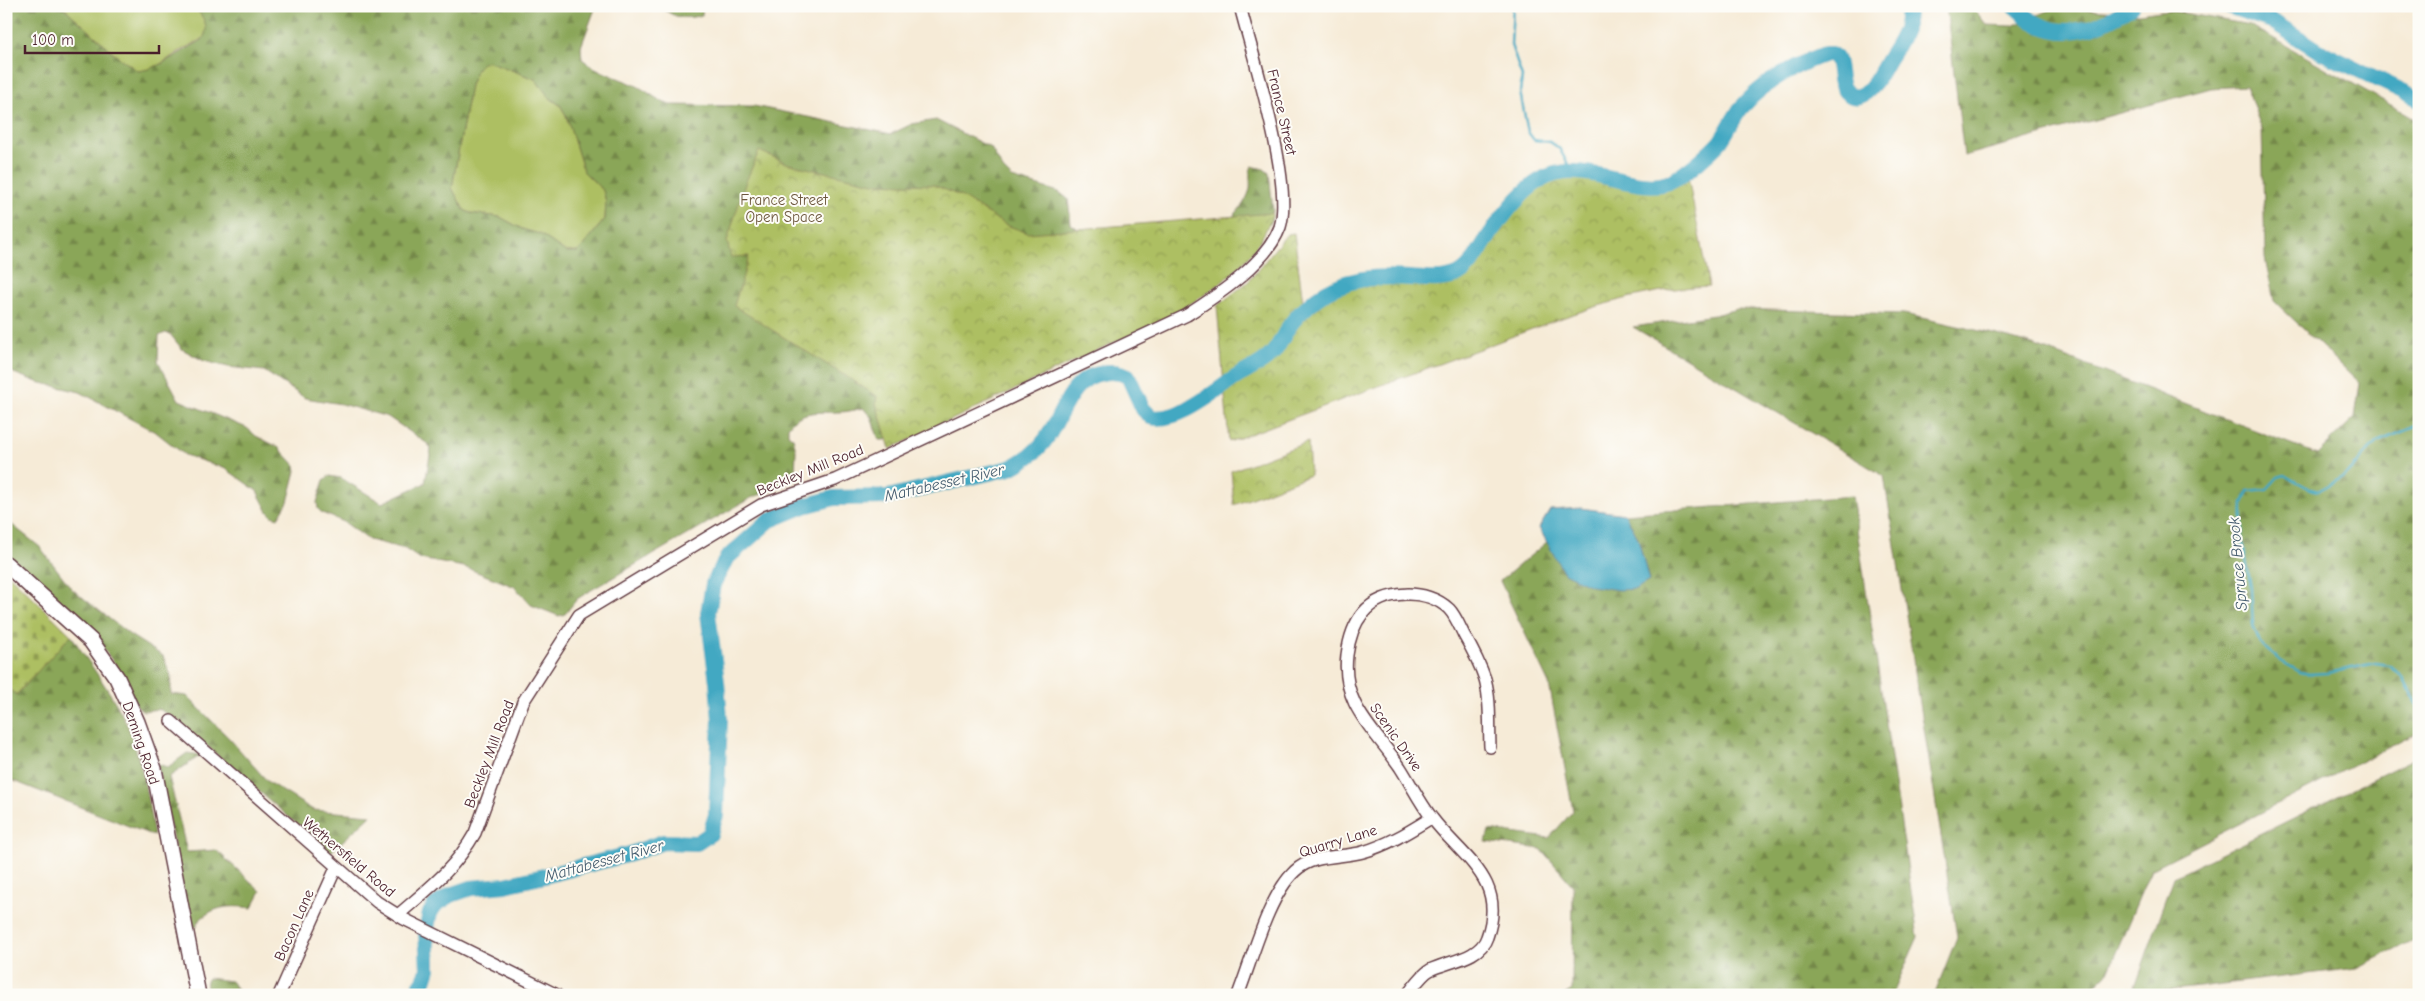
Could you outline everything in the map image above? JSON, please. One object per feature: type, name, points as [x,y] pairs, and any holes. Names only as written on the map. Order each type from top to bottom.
[{"type":"main road","name":"Deming Road","points":[[6,564],[91,641],[117,678],[138,722],[154,769],[198,995]]},
{"type":"street","name":"France Street","points":[[1240,6],[1278,158],[1282,191],[1280,227]]},
{"type":"street","name":"Beckley Mill Road","points":[[398,915],[448,873],[465,850],[475,833],[523,702],[579,615],[762,505],[835,480],[1187,315],[1234,284],[1269,246],[1280,227]]},
{"type":"street","name":"Scenic Drive","points":[[1407,995],[1429,971],[1461,959],[1478,949],[1487,938],[1491,916],[1490,894],[1485,877],[1431,818],[1399,766],[1369,727],[1351,695],[1347,683],[1347,656],[1351,632],[1364,612],[1383,599],[1411,593],[1432,598],[1449,609],[1473,652],[1485,680],[1490,747]]},
{"type":"street","name":"Wethersfield Road","points":[[171,721],[368,896],[415,924],[557,995]]},
{"type":"street","name":"Quarry Lane","points":[[1238,995],[1272,905],[1282,886],[1296,870],[1309,862],[1362,852],[1380,846],[1431,818]]},
{"type":"street","name":"Bacon Lane","points":[[279,995],[336,868]]},
{"type":"green space","name":"France Street Open Space","points":[[6,6],[62,6],[118,57],[138,71],[161,64],[202,40],[206,31],[205,22],[193,6],[596,6],[581,47],[582,59],[601,71],[640,87],[665,103],[670,105],[754,106],[891,134],[912,124],[936,120],[991,148],[1003,169],[1012,178],[1059,192],[1068,199],[1071,224],[1081,231],[1227,222],[1246,199],[1250,189],[1252,166],[1264,169],[1269,173],[1273,210],[1271,223],[1235,258],[885,440],[879,440],[871,417],[863,408],[845,412],[818,412],[798,417],[788,427],[788,434],[793,438],[796,450],[795,475],[792,480],[781,487],[751,498],[593,589],[577,599],[565,614],[559,616],[531,605],[515,587],[464,567],[420,559],[405,549],[369,540],[344,522],[322,513],[318,509],[317,502],[324,480],[329,476],[341,478],[382,503],[425,483],[431,449],[428,444],[388,417],[341,404],[305,398],[264,371],[228,367],[204,361],[182,349],[170,334],[165,333],[159,336],[158,361],[179,400],[247,428],[256,436],[278,447],[295,465],[296,471],[288,502],[278,518],[268,512],[257,491],[226,469],[185,455],[157,433],[80,392],[37,382],[6,370]],"holes":[[[488,61],[535,79],[550,98],[560,105],[566,115],[584,172],[603,190],[606,202],[605,219],[578,252],[566,252],[540,234],[522,229],[500,217],[470,213],[464,210],[452,188],[470,85],[477,68],[482,63]]]},
{"type":"green space","points":[[62,6],[193,6],[207,24],[207,30],[205,36],[200,40],[159,65],[138,71],[118,57]]},
{"type":"green space","points":[[660,6],[703,6],[702,15],[685,18],[670,13]]},
{"type":"green space","points":[[1946,6],[1971,6],[1987,25],[2012,26],[2056,7],[2139,14],[2167,10],[2250,25],[2419,121],[2419,732],[2151,869],[2107,974],[2085,995],[1934,995],[1957,937],[1884,476],[1633,327],[1714,315],[1737,309],[1904,314],[1998,335],[2036,346],[2317,454],[2355,417],[2360,383],[2274,301],[2265,258],[2262,130],[2246,86],[2211,88],[1964,156]]},
{"type":"green space","points":[[488,61],[535,79],[550,98],[560,105],[566,115],[584,172],[603,190],[606,202],[605,219],[578,252],[566,252],[545,238],[522,229],[500,217],[470,213],[464,210],[452,188],[470,85],[477,68],[481,63]]},
{"type":"green space","name":"France Street Open Space","points":[[759,151],[789,164],[873,183],[934,185],[962,197],[1006,225],[1028,233],[1273,213],[1260,240],[1243,263],[1212,289],[1179,311],[890,449],[876,403],[877,396],[734,306],[749,256],[731,257],[727,241],[745,184]]},
{"type":"green space","points":[[1687,172],[1709,286],[1645,294],[1585,310],[1229,442],[1217,306],[1248,282],[1287,234],[1294,233],[1304,310],[1329,291],[1354,281],[1382,277],[1438,280],[1456,276],[1465,271],[1498,223],[1517,200],[1527,190],[1551,176],[1565,173],[1581,173],[1643,183],[1659,183],[1673,180]]},
{"type":"green space","points":[[1308,442],[1310,475],[1234,505],[1231,471]]},
{"type":"green space","points":[[1852,496],[1918,937],[1892,995],[1564,995],[1572,990],[1573,886],[1541,849],[1486,842],[1489,830],[1549,838],[1573,811],[1549,684],[1500,581],[1548,541],[1564,573],[1649,581],[1638,538],[1625,514]]},
{"type":"green space","points":[[6,520],[40,547],[72,589],[130,635],[163,656],[171,676],[171,694],[187,696],[229,738],[268,782],[313,810],[371,815],[330,853],[177,720],[159,709],[143,711],[136,705],[122,674],[87,626],[6,554]]},
{"type":"green space","points":[[6,572],[71,635],[16,695],[6,686]]},
{"type":"green space","points":[[71,635],[109,692],[128,727],[141,767],[154,836],[6,778],[6,686],[16,695]]},
{"type":"green space","points":[[187,753],[201,755],[169,777],[187,852],[216,850],[261,891],[252,908],[228,907],[215,910],[203,917],[197,923],[197,927],[191,927],[157,764],[168,767]]},
{"type":"green space","points":[[2419,756],[2419,937],[2357,968],[2132,995],[2174,877]]},
{"type":"green space","points":[[208,978],[231,981],[241,995],[208,995],[206,981]]},
{"type":"water","points":[[1581,508],[1625,514],[1638,538],[1649,581],[1636,589],[1619,590],[1591,586],[1564,573],[1539,528],[1550,510]]},
{"type":"waterway","points":[[1513,6],[1511,45],[1522,77],[1520,92],[1528,132],[1534,140],[1550,142],[1559,148],[1573,173]]},
{"type":"waterway","name":"Mattabesset River","points":[[414,995],[424,981],[428,969],[426,932],[430,913],[435,905],[451,895],[471,888],[505,885],[540,877],[630,854],[663,842],[697,843],[710,834],[716,815],[720,720],[708,613],[713,584],[727,558],[770,520],[804,506],[834,498],[888,497],[1010,468],[1039,448],[1052,430],[1074,390],[1082,382],[1102,373],[1115,372],[1128,376],[1143,409],[1151,417],[1162,418],[1185,410],[1269,357],[1301,312],[1316,299],[1338,286],[1373,278],[1439,279],[1450,278],[1461,273],[1474,260],[1510,207],[1531,186],[1539,181],[1556,174],[1573,172],[1590,173],[1641,184],[1657,184],[1672,181],[1691,169],[1720,142],[1742,107],[1750,98],[1791,69],[1825,54],[1831,54],[1836,58],[1841,83],[1845,91],[1852,96],[1866,93],[1877,80],[1902,38],[1908,15],[1908,6]]},
{"type":"waterway","name":"Mattabesset River","points":[[2014,6],[2036,23],[2064,31],[2088,28],[2100,24],[2132,6]]},
{"type":"waterway","name":"Mattabesset River","points":[[2228,6],[2272,21],[2319,51],[2419,99]]},
{"type":"waterway","name":"Spruce Brook","points":[[2419,425],[2377,442],[2345,476],[2318,491],[2310,489],[2285,475],[2278,477],[2267,489],[2248,491],[2243,503],[2242,537],[2251,588],[2253,625],[2260,644],[2281,661],[2300,672],[2309,674],[2328,673],[2376,663],[2389,665],[2403,678],[2419,708]]}]
